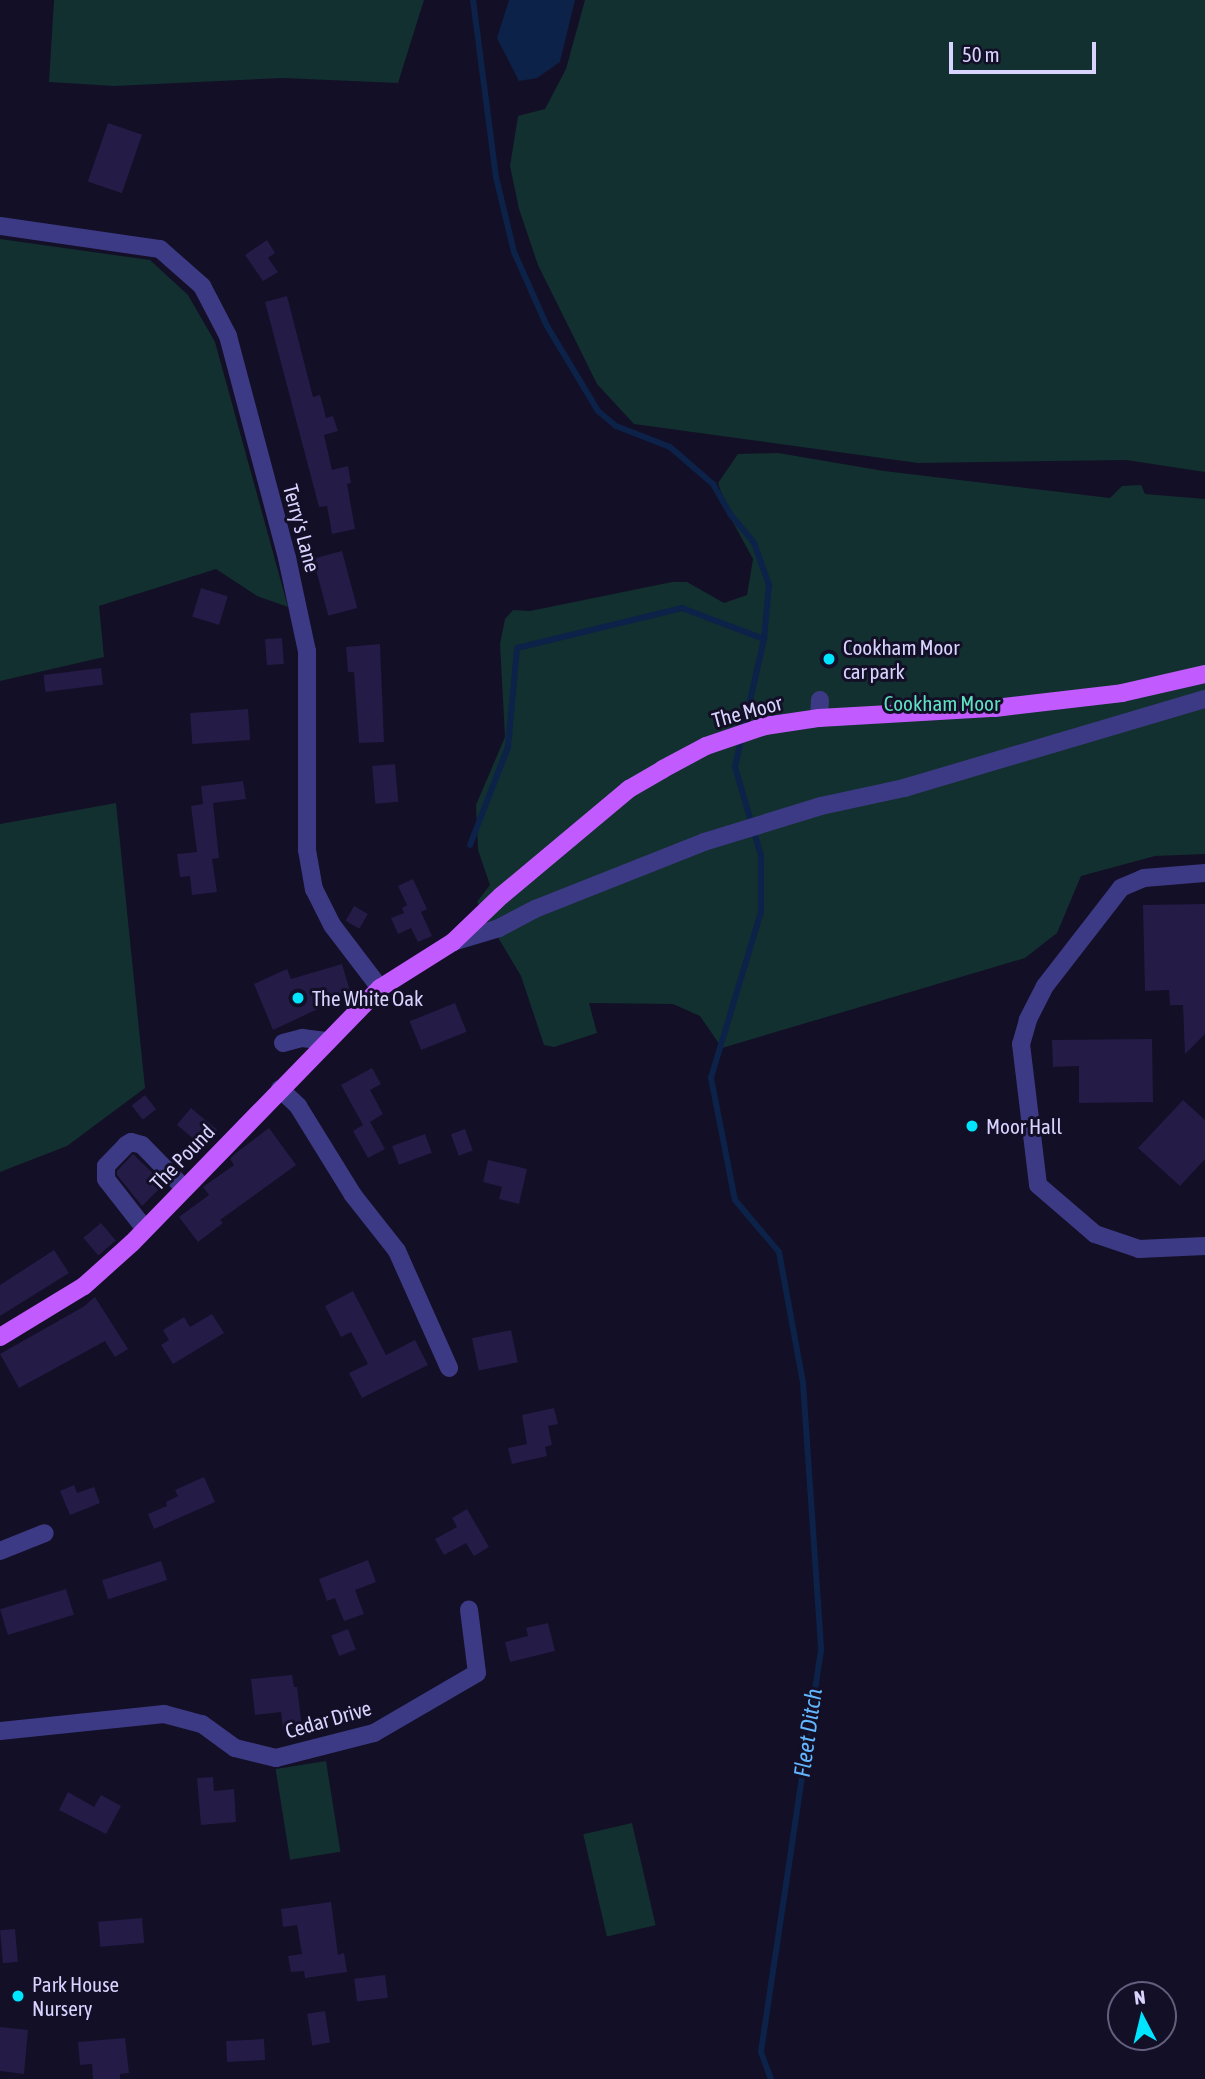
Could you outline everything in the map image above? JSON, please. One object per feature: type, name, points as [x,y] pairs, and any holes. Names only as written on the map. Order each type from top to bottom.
[{"type":"main road","name":"The Moor","points":[[380,988],[453,942],[501,896],[629,789],[706,746],[819,709],[995,708],[1122,693],[1205,674]]},
{"type":"main road","name":"The Pound","points":[[0,1337],[83,1286],[145,1229],[380,988]]},
{"type":"street","name":"Terry's Lane","points":[[0,226],[160,249],[202,286],[228,336],[288,558],[307,651],[307,850],[314,889],[332,925],[380,988]]},
{"type":"street","points":[[453,942],[499,928],[536,909],[704,842],[810,812],[821,806],[917,784],[1205,699]]},
{"type":"street","points":[[1205,873],[1144,878],[1121,888],[1045,986],[1028,1020],[1021,1044],[1038,1185],[1095,1234],[1139,1249],[1205,1246]]},
{"type":"street","points":[[283,1044],[302,1038],[327,1041]]},
{"type":"street","points":[[280,1088],[298,1106],[353,1195],[397,1251],[449,1368]]},
{"type":"street","points":[[145,1229],[106,1179],[106,1166],[131,1142],[142,1145],[184,1188]]},
{"type":"street","points":[[0,1551],[45,1533]]},
{"type":"street","name":"Cedar Drive","points":[[0,1731],[164,1714],[202,1724],[235,1748],[276,1758],[374,1733],[477,1673],[469,1610]]},
{"type":"green space","points":[[54,0],[424,0],[398,83],[283,78],[114,86],[49,82]]},
{"type":"green space","points":[[585,0],[1205,0],[1205,472],[1126,460],[918,463],[634,424],[597,384],[538,265],[519,209],[510,166],[518,116],[545,109],[566,69]]},
{"type":"green space","points":[[0,239],[150,260],[188,295],[215,342],[288,607],[257,596],[216,569],[99,606],[104,657],[0,681]]},
{"type":"green space","name":"Cookham Moor","points":[[778,453],[884,471],[1110,498],[1122,486],[1141,485],[1145,494],[1205,499],[1205,854],[1155,856],[1081,876],[1057,933],[1025,958],[722,1048],[700,1016],[673,1004],[589,1003],[597,1033],[554,1047],[544,1045],[521,976],[477,902],[490,885],[478,850],[476,805],[505,737],[500,644],[505,619],[513,610],[530,611],[672,582],[687,582],[724,603],[747,595],[753,559],[730,517],[718,483],[738,454]]},
{"type":"green space","points":[[116,803],[145,1088],[67,1146],[0,1172],[0,824]]},
{"type":"green space","points":[[326,1761],[340,1852],[290,1860],[276,1769]]},
{"type":"green space","points":[[632,1823],[656,1925],[607,1937],[583,1834]]},
{"type":"water","points":[[509,0],[575,0],[560,62],[537,78],[519,81],[497,38]]},
{"type":"building","points":[[108,123],[142,135],[122,193],[88,182]]},
{"type":"building","points":[[267,240],[275,253],[268,258],[278,272],[263,281],[245,255]]},
{"type":"building","points":[[287,296],[313,397],[320,395],[326,418],[333,416],[338,431],[324,435],[332,470],[348,466],[351,483],[347,484],[355,529],[332,534],[327,506],[319,507],[265,302]]},
{"type":"building","points":[[342,551],[357,608],[328,616],[313,559]]},
{"type":"building","points":[[201,588],[228,596],[219,625],[192,617]]},
{"type":"building","points":[[282,638],[284,664],[267,665],[265,639]]},
{"type":"building","points":[[380,644],[384,742],[359,743],[354,672],[348,672],[346,647]]},
{"type":"building","points":[[101,668],[103,685],[46,692],[43,675]]},
{"type":"building","points":[[248,709],[250,740],[192,744],[190,713]]},
{"type":"building","points":[[395,764],[398,802],[375,804],[372,766]]},
{"type":"building","points":[[243,781],[246,799],[213,803],[219,858],[212,859],[217,892],[192,895],[190,876],[180,877],[177,854],[197,852],[191,806],[203,804],[201,786]]},
{"type":"building","points":[[413,879],[427,909],[421,912],[432,936],[418,942],[411,928],[398,934],[391,918],[404,913],[402,908],[407,905],[398,886]]},
{"type":"building","points":[[1205,904],[1205,1034],[1185,1054],[1183,1005],[1170,1005],[1169,990],[1145,991],[1143,905]]},
{"type":"building","points":[[354,906],[368,914],[359,929],[346,921]]},
{"type":"building","name":"The White Oak","points":[[342,964],[350,991],[336,995],[337,1000],[273,1030],[254,984],[287,969],[291,979]]},
{"type":"building","points":[[455,1003],[467,1032],[421,1050],[410,1021]]},
{"type":"building","points":[[1152,1039],[1153,1102],[1079,1103],[1079,1066],[1053,1067],[1052,1040]]},
{"type":"building","points":[[372,1068],[381,1084],[370,1090],[383,1114],[370,1122],[385,1149],[368,1158],[353,1131],[363,1125],[341,1085]]},
{"type":"building","points":[[145,1095],[156,1109],[143,1120],[132,1105]]},
{"type":"building","points":[[1183,1100],[1205,1120],[1205,1159],[1180,1186],[1138,1148]]},
{"type":"building","points":[[191,1108],[217,1130],[203,1147],[177,1125]]},
{"type":"building","points":[[269,1128],[296,1165],[220,1220],[223,1223],[198,1242],[179,1217],[209,1195],[203,1187],[234,1165],[230,1159]]},
{"type":"building","points":[[465,1129],[473,1151],[459,1156],[451,1134]]},
{"type":"building","points":[[425,1134],[432,1153],[399,1165],[392,1146]]},
{"type":"building","points":[[133,1154],[164,1184],[142,1206],[117,1175],[117,1171]]},
{"type":"building","points":[[488,1160],[527,1169],[519,1204],[499,1199],[502,1187],[483,1182]]},
{"type":"building","points":[[101,1223],[116,1241],[98,1255],[83,1238]]},
{"type":"building","points":[[54,1250],[69,1273],[0,1316],[0,1285]]},
{"type":"building","points":[[353,1291],[386,1355],[415,1340],[428,1365],[362,1398],[349,1373],[368,1364],[351,1332],[341,1337],[325,1306]]},
{"type":"building","points":[[95,1297],[128,1349],[115,1357],[105,1341],[19,1388],[0,1354],[83,1307]]},
{"type":"building","points":[[212,1314],[224,1333],[173,1364],[161,1345],[169,1340],[163,1330],[184,1317],[190,1327]]},
{"type":"building","points":[[511,1330],[518,1362],[479,1371],[472,1338]]},
{"type":"building","points":[[554,1408],[558,1424],[548,1426],[552,1445],[545,1447],[547,1456],[512,1464],[508,1448],[527,1444],[522,1415]]},
{"type":"building","points":[[204,1477],[215,1502],[154,1529],[148,1514],[167,1506],[166,1502],[178,1496],[175,1490]]},
{"type":"building","points":[[74,1485],[77,1493],[94,1487],[100,1503],[70,1515],[60,1491]]},
{"type":"building","points":[[467,1509],[489,1547],[474,1556],[466,1543],[444,1555],[435,1539],[457,1527],[452,1518]]},
{"type":"building","points":[[368,1560],[376,1582],[355,1590],[364,1614],[344,1621],[335,1598],[327,1601],[319,1579]]},
{"type":"building","points":[[161,1561],[167,1580],[108,1599],[102,1580]]},
{"type":"building","points":[[66,1589],[74,1615],[8,1635],[0,1609]]},
{"type":"building","points":[[548,1623],[555,1651],[510,1662],[505,1642],[528,1636],[526,1628]]},
{"type":"building","points":[[348,1629],[356,1650],[339,1656],[331,1635]]},
{"type":"building","points":[[292,1675],[294,1687],[297,1687],[302,1727],[283,1730],[281,1712],[255,1715],[251,1679]]},
{"type":"building","points":[[213,1777],[214,1791],[234,1789],[236,1822],[201,1825],[197,1778]]},
{"type":"building","points":[[68,1792],[94,1807],[101,1795],[121,1806],[106,1834],[59,1810]]},
{"type":"building","points":[[331,1902],[338,1955],[344,1953],[347,1972],[305,1978],[304,1971],[291,1972],[288,1956],[302,1954],[297,1925],[283,1927],[281,1909]]},
{"type":"building","points":[[142,1918],[144,1943],[100,1947],[98,1922]]},
{"type":"building","points":[[15,1929],[18,1962],[3,1963],[0,1930]]},
{"type":"building","points":[[385,1975],[388,1998],[357,2002],[354,1979]]},
{"type":"building","points":[[325,2011],[330,2043],[312,2045],[307,2014]]},
{"type":"building","points":[[0,2027],[28,2030],[24,2074],[0,2071]]},
{"type":"building","points":[[125,2038],[129,2073],[120,2074],[120,2079],[93,2079],[92,2064],[80,2065],[78,2042]]},
{"type":"building","points":[[264,2039],[265,2060],[227,2062],[226,2041]]},
{"type":"waterway","name":"Fleet Ditch","points":[[473,0],[496,177],[514,252],[547,326],[598,411],[616,426],[670,447],[713,484],[730,514],[754,543],[769,585],[764,639],[735,767],[761,856],[761,912],[711,1078],[735,1200],[779,1252],[803,1383],[821,1650],[761,2052],[771,2079]]},
{"type":"waterway","points":[[470,845],[508,747],[517,648],[682,608],[764,639]]},
{"type":"place","name":"Cookham Moor car park","points":[[829,659]]},
{"type":"place","name":"The White Oak","points":[[298,998]]},
{"type":"place","name":"Moor Hall","points":[[972,1126]]},
{"type":"place","name":"Park House Nursery","points":[[18,1996]]}]
